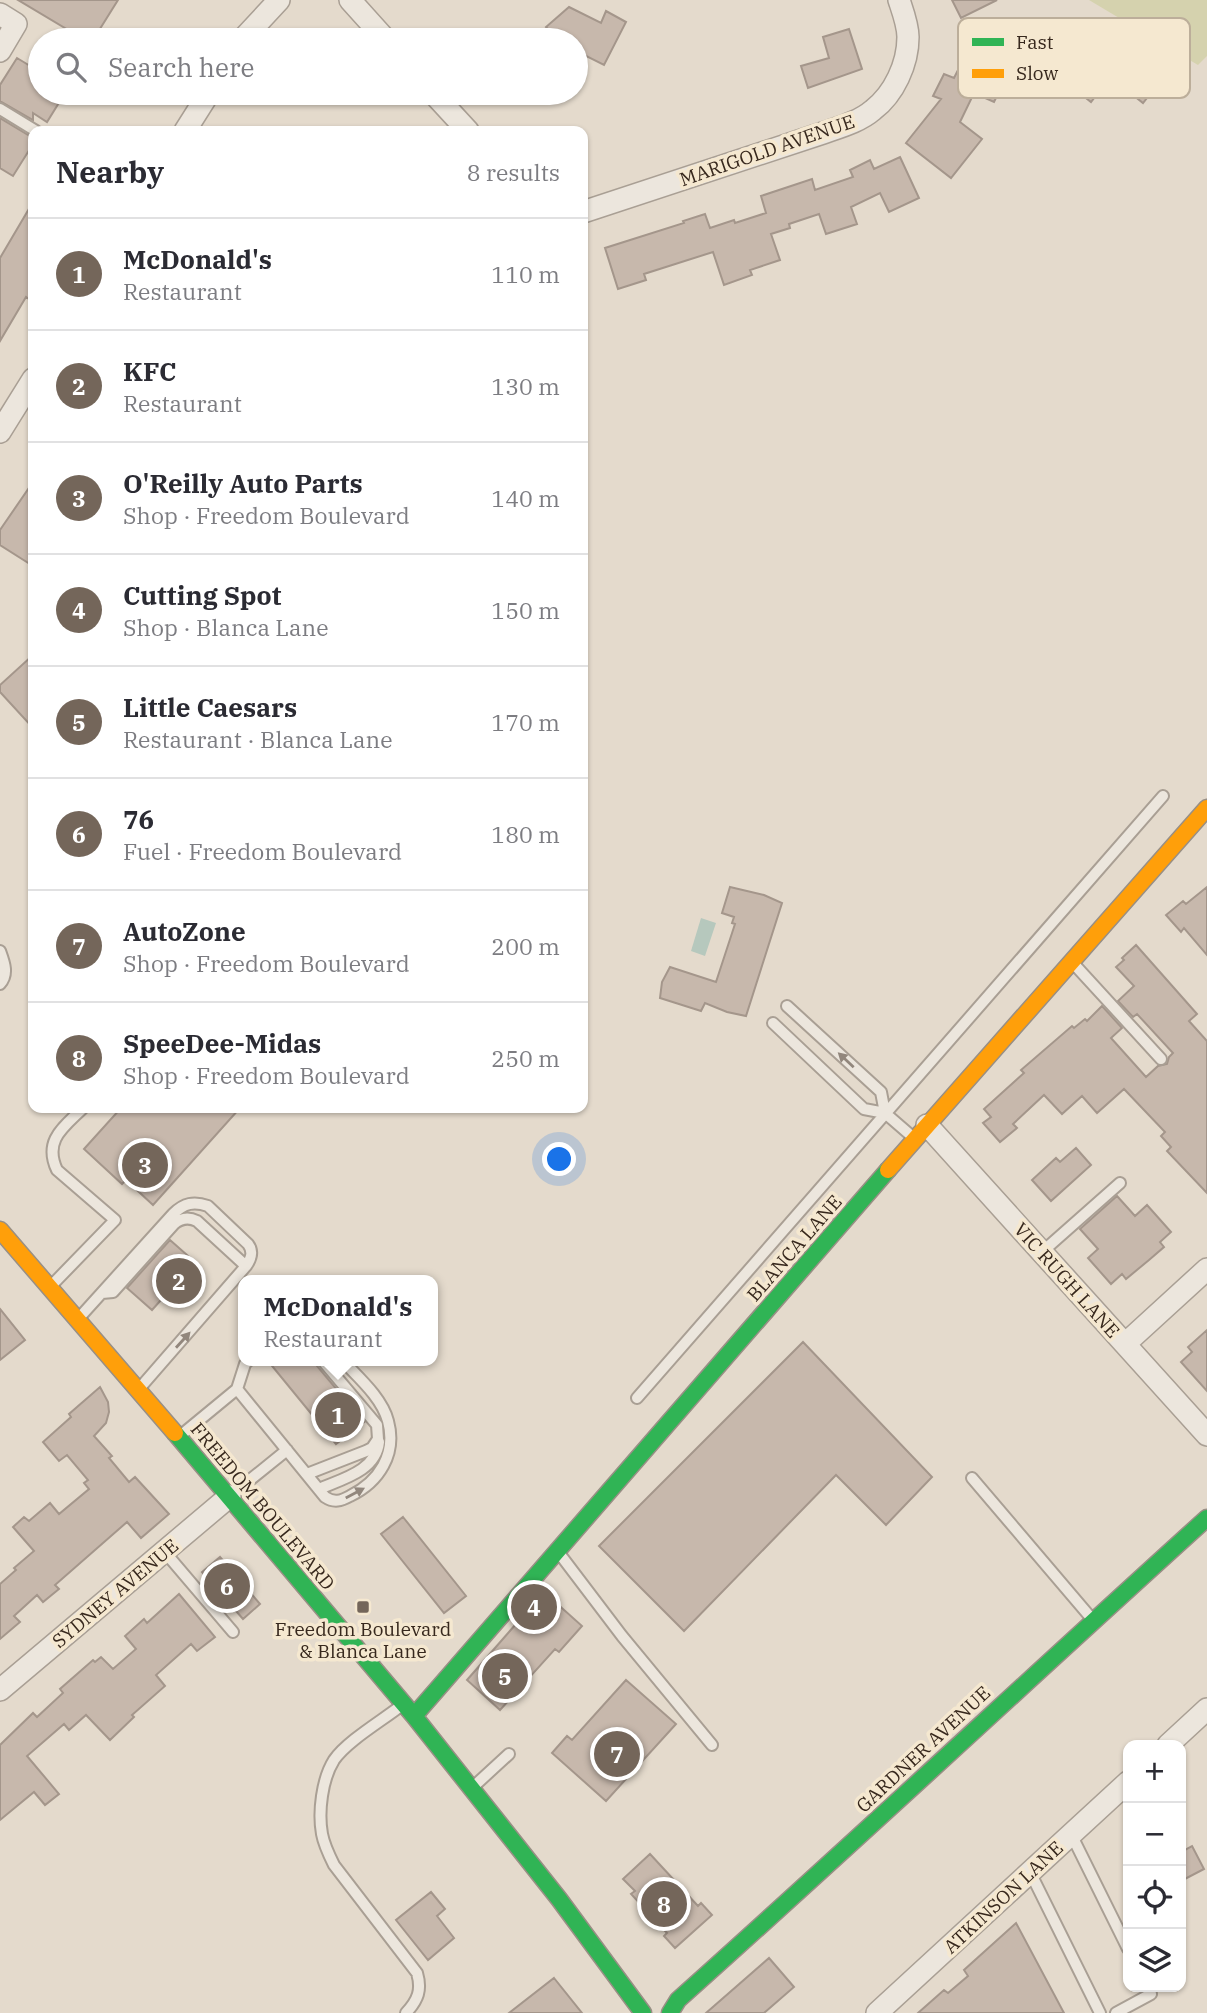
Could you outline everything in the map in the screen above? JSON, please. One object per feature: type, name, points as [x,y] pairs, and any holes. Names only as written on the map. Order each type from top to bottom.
[{"type":"street","points":[[253,28],[279,0]]},
{"type":"street","points":[[351,0],[376,28]]},
{"type":"street","name":"MARIGOLD AVENUE","points":[[588,210],[861,119],[886,98],[895,84],[906,54],[908,36],[899,0]]},
{"type":"street","points":[[0,14],[16,24],[0,51]]},
{"type":"street","points":[[188,126],[201,105]]},
{"type":"street","points":[[444,105],[463,126]]},
{"type":"street","points":[[0,432],[28,387]]},
{"type":"street","name":"BLANCA LANE","points":[[409,1710],[558,1550],[1207,808]]},
{"type":"street","name":"VIC RUGH LANE","points":[[921,1132],[1042,1252],[1207,1435]]},
{"type":"street","name":"FREEDOM BOULEVARD","points":[[0,1230],[230,1496],[409,1710],[558,1899],[643,2013]]},
{"type":"street","points":[[1125,1344],[1207,1269]]},
{"type":"street","name":"SYDNEY AVENUE","points":[[0,1690],[230,1496]]},
{"type":"street","name":"GARDNER AVENUE","points":[[670,2013],[678,2000],[1207,1518]]},
{"type":"street","points":[[1173,1740],[1207,1709]]},
{"type":"street","name":"ATKINSON LANE","points":[[877,2013],[1123,1787]]},
{"type":"lane","points":[[0,109],[28,126]]},
{"type":"lane","points":[[637,1398],[1163,796]]},
{"type":"lane","points":[[0,951],[6,969],[4,980],[0,984]]},
{"type":"lane","points":[[1072,962],[1161,1059]]},
{"type":"lane","points":[[787,1006],[881,1092],[885,1113]]},
{"type":"lane","points":[[774,1023],[864,1109],[885,1113],[921,1132]]},
{"type":"lane","points":[[49,1287],[115,1220],[57,1170],[52,1159],[53,1143],[59,1132],[78,1113]]},
{"type":"lane","points":[[1042,1252],[1120,1183]]},
{"type":"lane","points":[[77,1321],[173,1214],[186,1204],[200,1203],[208,1206],[251,1248],[251,1256],[238,1275]]},
{"type":"lane","points":[[102,1293],[113,1292],[181,1219],[188,1218],[197,1222],[246,1266]]},
{"type":"lane","points":[[137,1391],[238,1275]]},
{"type":"lane","points":[[178,1438],[237,1389],[245,1366]]},
{"type":"lane","points":[[319,1489],[354,1474],[371,1462],[378,1451],[377,1425],[327,1366]]},
{"type":"lane","points":[[237,1389],[325,1497],[342,1500],[365,1489],[383,1468],[390,1444],[388,1421],[382,1407],[347,1366]]},
{"type":"lane","points":[[307,1474],[372,1448],[379,1434]]},
{"type":"lane","points":[[230,1496],[287,1450]]},
{"type":"lane","points":[[972,1478],[1093,1621]]},
{"type":"lane","points":[[558,1550],[622,1636],[712,1745]]},
{"type":"lane","points":[[164,1551],[233,1632]]},
{"type":"lane","points":[[405,2013],[419,1995],[417,1973],[334,1865],[326,1850],[321,1818],[323,1792],[335,1759],[343,1750],[409,1710]]},
{"type":"lane","points":[[471,1789],[509,1754]]},
{"type":"lane","points":[[1071,1834],[1123,1939]]},
{"type":"lane","points":[[1030,1872],[1100,2013]]},
{"type":"lane","points":[[1116,2013],[1151,1994],[1150,1992]]},
{"type":"shaded area","points":[[1089,0],[1207,0],[1207,56],[1198,65],[1190,60],[1190,18],[1119,18]]},
{"type":"shaded area","points":[[701,918],[716,923],[705,956],[691,951]]},
{"type":"building","points":[[18,0],[118,0],[100,28],[65,28]]},
{"type":"building","points":[[952,0],[997,0],[961,18]]},
{"type":"building","points":[[569,7],[601,23],[606,11],[626,22],[604,65],[588,57],[588,28],[546,27]]},
{"type":"building","points":[[849,29],[862,69],[808,88],[801,66],[829,58],[823,37]]},
{"type":"building","points":[[17,58],[28,65],[28,105],[58,105],[47,122],[33,113],[33,120],[0,101],[0,85]]},
{"type":"building","points":[[958,70],[958,98],[972,98],[960,122],[982,139],[951,178],[906,143],[941,99],[933,96],[944,74],[954,78]]},
{"type":"building","points":[[0,118],[28,135],[28,152],[13,176],[0,168]]},
{"type":"building","points":[[900,157],[919,198],[889,212],[880,193],[851,207],[857,224],[826,234],[819,214],[789,224],[790,228],[771,234],[780,260],[750,270],[752,275],[724,285],[713,252],[644,274],[646,280],[618,289],[605,248],[705,214],[710,228],[734,220],[735,223],[766,213],[761,196],[812,179],[815,190],[853,177],[850,170],[870,160],[874,169]]},
{"type":"building","points":[[28,210],[28,298],[26,297],[0,341],[0,258]]},
{"type":"building","points":[[28,489],[28,563],[0,545],[0,530]]},
{"type":"building","points":[[28,660],[28,723],[0,692],[0,685]]},
{"type":"building","points":[[730,887],[764,895],[782,903],[746,1016],[705,1003],[701,1011],[660,998],[662,982],[670,967],[716,982],[735,924],[732,923],[734,917],[722,913]]},
{"type":"building","points":[[1207,887],[1207,955],[1184,928],[1181,932],[1166,915],[1183,901],[1186,904]]},
{"type":"building","points":[[1136,945],[1197,1014],[1189,1021],[1207,1041],[1207,1193],[1167,1151],[1171,1147],[1161,1136],[1165,1132],[1124,1089],[1097,1113],[1082,1096],[1062,1114],[1044,1095],[1013,1124],[1017,1128],[1000,1142],[983,1123],[991,1117],[984,1109],[1024,1073],[1021,1070],[1072,1026],[1074,1028],[1085,1019],[1087,1021],[1102,1006],[1122,1028],[1111,1038],[1146,1077],[1158,1066],[1167,1064],[1173,1053],[1137,1014],[1133,1017],[1118,1001],[1134,986],[1116,967]]},
{"type":"building","points":[[116,1113],[236,1113],[153,1205],[126,1180],[122,1184],[84,1149]]},
{"type":"building","points":[[1076,1148],[1091,1165],[1051,1201],[1032,1180],[1056,1158],[1060,1162]]},
{"type":"building","points":[[1117,1196],[1135,1216],[1147,1205],[1171,1232],[1160,1242],[1164,1247],[1149,1260],[1126,1279],[1122,1274],[1111,1284],[1088,1258],[1098,1249],[1080,1229]]},
{"type":"building","points":[[170,1240],[195,1262],[152,1310],[127,1288]]},
{"type":"building","points":[[0,1309],[25,1340],[0,1360]]},
{"type":"building","points":[[1207,1330],[1207,1391],[1181,1362],[1192,1352],[1188,1347]]},
{"type":"building","points":[[803,1342],[932,1477],[886,1525],[836,1475],[684,1631],[599,1546]]},
{"type":"building","points":[[272,1366],[317,1366],[364,1422],[336,1444]]},
{"type":"building","points":[[100,1387],[108,1402],[109,1412],[106,1423],[94,1436],[112,1456],[109,1458],[129,1482],[135,1477],[169,1514],[141,1538],[127,1522],[55,1585],[59,1589],[43,1602],[37,1595],[14,1616],[20,1622],[0,1639],[0,1584],[34,1551],[13,1527],[24,1517],[29,1521],[50,1503],[59,1514],[89,1489],[84,1483],[88,1480],[67,1455],[59,1461],[43,1442]]},
{"type":"building","points":[[403,1517],[466,1596],[444,1613],[381,1534]]},
{"type":"building","points":[[220,1557],[260,1604],[243,1619],[202,1572]]},
{"type":"building","points":[[544,1592],[582,1626],[559,1652],[555,1649],[500,1710],[467,1680]]},
{"type":"building","points":[[179,1594],[215,1637],[197,1651],[191,1644],[156,1675],[165,1686],[132,1715],[134,1717],[110,1740],[86,1715],[69,1730],[64,1724],[27,1756],[59,1794],[45,1805],[34,1792],[0,1820],[0,1745],[33,1713],[37,1717],[63,1693],[60,1689],[93,1660],[95,1662],[101,1657],[113,1669],[136,1649],[125,1636],[144,1619],[147,1623]]},
{"type":"building","points":[[626,1680],[676,1724],[606,1801],[552,1753],[567,1736],[572,1740]]},
{"type":"building","points":[[1192,1846],[1204,1869],[1186,1878],[1186,1866],[1186,1849]]},
{"type":"building","points":[[650,1854],[698,1906],[701,1903],[712,1915],[675,1948],[664,1936],[667,1933],[631,1894],[635,1891],[623,1879]]},
{"type":"building","points":[[431,1892],[445,1909],[437,1916],[454,1938],[428,1960],[396,1920]]},
{"type":"building","points":[[1016,1923],[1064,2013],[918,2013],[944,1990],[948,1993],[968,1976],[964,1970]]},
{"type":"building","points":[[769,1958],[794,1987],[764,2013],[706,2013]]},
{"type":"building","points":[[554,1978],[582,2013],[509,2013]]},
{"type":"traffic: fast","points":[[414,1716],[888,1170]]},
{"type":"traffic: fast","points":[[175,1433],[414,1716],[559,1899],[643,2013]]},
{"type":"traffic: fast","points":[[670,2013],[678,2000],[1207,1518]]},
{"type":"traffic: slow","points":[[888,1170],[1207,808]]},
{"type":"traffic: slow","points":[[0,1230],[175,1433]]},
{"type":"place","name":"O'Reilly Auto Parts","points":[[145,1165]]},
{"type":"place","name":"KFC","points":[[179,1281]]},
{"type":"place","name":"McDonald's","points":[[338,1415]]},
{"type":"place","name":"76","points":[[227,1586]]},
{"type":"place","name":"Freedom Boulevard & Blanca Lane","points":[[363,1607]]},
{"type":"place","name":"Cutting Spot","points":[[534,1607]]},
{"type":"place","name":"Little Caesars","points":[[505,1676]]},
{"type":"place","name":"AutoZone","points":[[617,1754]]},
{"type":"place","name":"SpeeDee-Midas","points":[[664,1904]]}]
